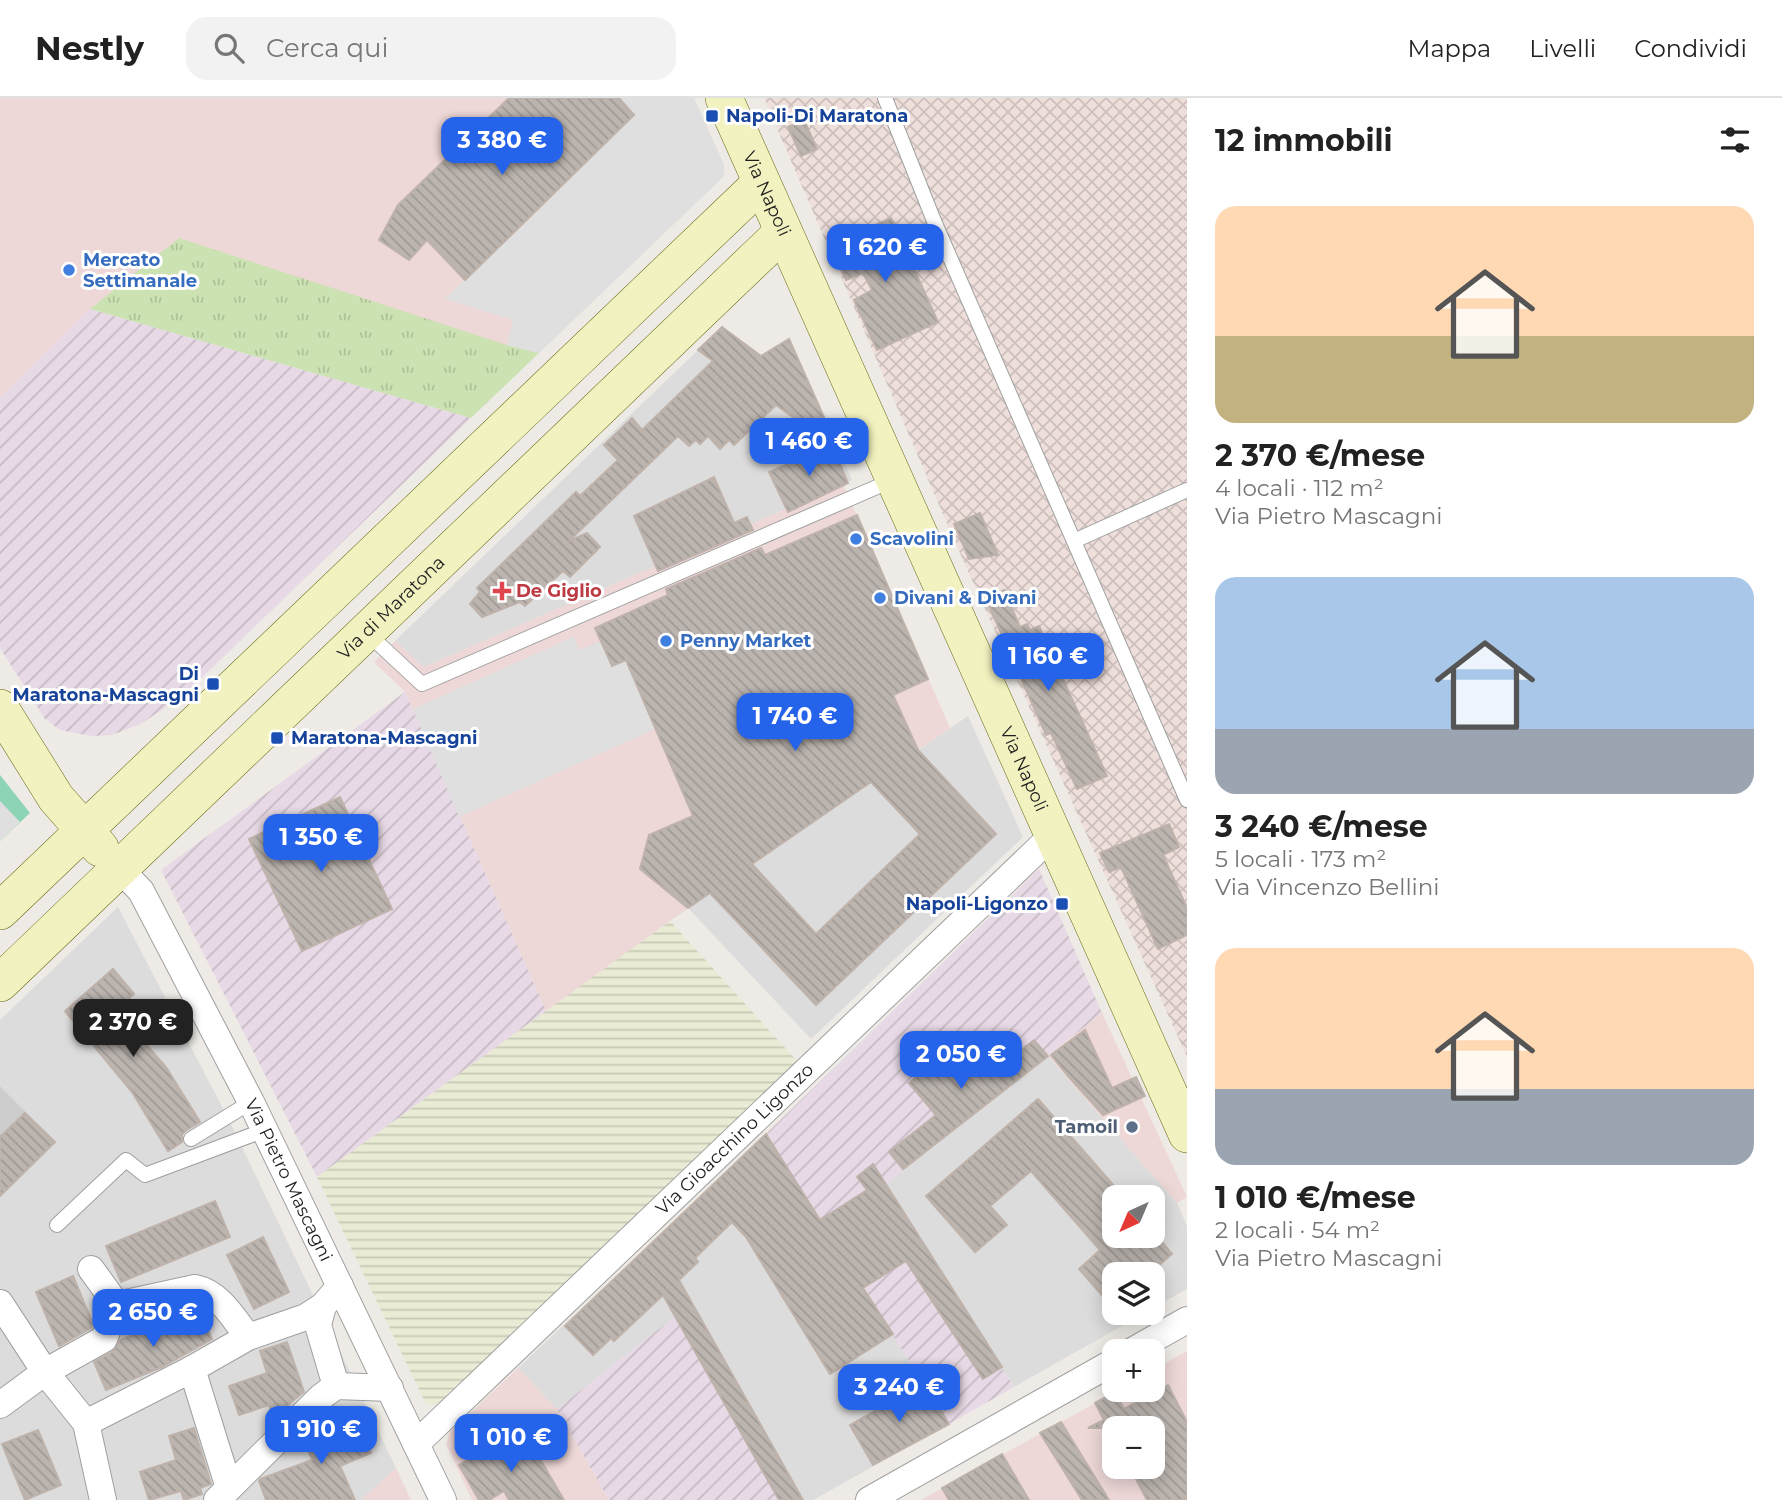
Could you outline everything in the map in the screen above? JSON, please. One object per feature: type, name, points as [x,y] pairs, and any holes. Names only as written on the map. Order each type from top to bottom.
[{"type":"main road","name":"Via Napoli","points":[[724,98],[760,184],[1187,1134]]},
{"type":"main road","points":[[0,911],[760,184]]},
{"type":"main road","name":"Via di Maratona","points":[[0,983],[783,232]]},
{"type":"main road","points":[[0,708],[56,798],[120,869]]},
{"type":"street","name":"Via Gioacchino Ligonzo","points":[[416,1444],[1054,834]]},
{"type":"street","name":"Via Pietro Mascagni","points":[[120,869],[141,891],[251,1102],[265,1130],[331,1296],[390,1388],[443,1500]]},
{"type":"street","points":[[91,1269],[117,1305]]},
{"type":"street","points":[[117,1305],[195,1288],[208,1290],[248,1337]]},
{"type":"street","points":[[86,1423],[248,1337],[306,1317],[331,1296]]},
{"type":"street","points":[[331,1296],[318,1325],[336,1386]]},
{"type":"street","points":[[0,1303],[45,1372],[86,1423],[103,1500]]},
{"type":"street","points":[[0,1405],[45,1372],[104,1339],[117,1305]]},
{"type":"street","points":[[1153,1339],[1187,1320]]},
{"type":"street","points":[[869,1500],[1102,1368]]},
{"type":"street","points":[[192,1369],[223,1494]]},
{"type":"street","points":[[223,1494],[321,1397],[336,1386],[390,1388]]},
{"type":"lane","points":[[885,98],[934,221],[1187,800]]},
{"type":"lane","points":[[365,631],[422,684],[894,480]]},
{"type":"lane","points":[[1074,541],[1187,490]]},
{"type":"lane","points":[[191,1139],[251,1102]]},
{"type":"lane","points":[[57,1225],[126,1160],[145,1175],[265,1130]]},
{"type":"shaded area","points":[[0,98],[694,98],[724,165],[724,176],[539,353],[507,345],[98,302],[0,398]]},
{"type":"shaded area","points":[[619,98],[694,98],[724,165],[724,176],[539,353],[507,345],[513,320],[445,299],[634,115]]},
{"type":"shaded area","points":[[764,98],[1187,98],[1187,1057],[958,549]]},
{"type":"shaded area","points":[[90,309],[471,418],[186,693],[141,724],[112,735],[91,736],[60,730],[45,719],[0,648],[0,398]]},
{"type":"shaded area","points":[[698,350],[814,432],[828,426],[852,480],[424,667],[395,641]]},
{"type":"shaded area","points":[[843,484],[950,728],[670,921],[546,1011],[405,692],[374,662],[395,641],[424,667]]},
{"type":"shaded area","points":[[573,637],[580,650],[601,641],[626,660],[655,729],[459,817],[413,709]]},
{"type":"shaded area","points":[[405,692],[546,1011],[317,1177],[161,870]]},
{"type":"shaded area","points":[[968,716],[1023,837],[811,1039],[688,908]]},
{"type":"shaded area","points":[[0,801],[20,822],[0,841]]},
{"type":"shaded area","points":[[1039,869],[1102,1013],[886,1184],[1014,1387],[949,1424],[766,1134]]},
{"type":"shaded area","points":[[118,907],[230,1122],[396,1468],[361,1500],[0,1500],[0,1196],[54,1142],[0,1086],[0,1020]]},
{"type":"shaded area","name":"Tamoil","points":[[1102,1013],[1187,1197],[1177,1203],[1166,1190],[1166,1185],[1161,1185],[1048,1056]]},
{"type":"shaded area","points":[[1048,1056],[1161,1185],[1102,1185],[1102,1248],[1166,1248],[1166,1190],[1177,1203],[1187,1226],[1187,1289],[1165,1301],[1165,1262],[1102,1262],[1102,1325],[1124,1325],[1014,1387],[885,1184]]},
{"type":"shaded area","points":[[0,1086],[55,1142],[0,1196]]},
{"type":"shaded area","points":[[766,1134],[949,1424],[813,1500],[803,1500],[692,1303],[557,1409],[518,1368]]},
{"type":"shaded area","points":[[692,1303],[803,1500],[609,1500],[557,1409]]},
{"type":"shaded area","points":[[1187,1351],[1187,1500],[921,1500],[1102,1399],[1102,1402],[1165,1402],[1165,1363]]},
{"type":"shaded area","points":[[518,1368],[557,1409],[609,1500],[472,1500],[446,1444],[450,1432]]},
{"type":"shaded area","points":[[396,1468],[411,1500],[361,1500]]},
{"type":"green space","points":[[179,238],[507,345],[539,353],[471,418],[90,309]]},
{"type":"green space","points":[[0,775],[30,813],[0,841]]},
{"type":"green space","points":[[670,921],[797,1061],[444,1405],[426,1404],[317,1177]]},
{"type":"building","points":[[509,98],[619,98],[634,115],[465,280],[427,240],[409,260],[379,240],[398,205]]},
{"type":"building","points":[[804,120],[817,149],[801,156],[788,127]]},
{"type":"building","points":[[891,218],[938,322],[877,350],[854,300],[872,290],[863,273],[846,280],[830,245]]},
{"type":"building","points":[[722,327],[761,356],[789,339],[828,426],[814,432],[776,405],[734,445],[729,440],[720,449],[708,436],[700,444],[696,440],[689,446],[678,436],[569,541],[587,533],[600,547],[570,577],[563,571],[525,606],[520,602],[482,617],[470,604],[480,592],[477,588],[576,492],[580,496],[618,460],[604,445],[632,418],[642,430],[713,361],[698,350]]},
{"type":"building","points":[[832,445],[848,483],[788,512],[769,472]]},
{"type":"building","points":[[714,477],[734,523],[747,517],[753,530],[658,571],[634,516]]},
{"type":"building","points":[[980,513],[998,555],[969,559],[954,524]]},
{"type":"building","points":[[857,515],[928,679],[893,695],[918,750],[996,834],[816,1005],[710,893],[688,908],[640,869],[649,835],[693,816],[626,660],[612,666],[595,628],[668,595],[666,589],[761,548],[765,555]],"holes":[[[871,782],[920,834],[816,934],[752,864]]]},
{"type":"building","points":[[1004,590],[1020,627],[1027,624],[1030,630],[1039,626],[1107,776],[1077,789],[1051,733],[1046,735],[986,599]]},
{"type":"building","points":[[340,797],[392,909],[302,951],[249,839]]},
{"type":"building","points":[[1169,824],[1179,847],[1163,855],[1187,908],[1187,935],[1158,949],[1121,867],[1109,872],[1100,853]]},
{"type":"building","points":[[113,969],[134,994],[116,1010],[166,1067],[200,1122],[185,1131],[182,1142],[168,1151],[132,1092],[65,1011]]},
{"type":"building","points":[[1085,1030],[1112,1088],[1136,1077],[1145,1096],[1103,1115],[1051,1055]]},
{"type":"building","points":[[969,1033],[998,1068],[1034,1040],[1048,1056],[903,1169],[889,1152],[936,1115],[909,1083]]},
{"type":"building","points":[[1038,1099],[1113,1185],[1102,1185],[1102,1248],[1166,1247],[1172,1254],[1163,1262],[1102,1262],[1102,1295],[1079,1269],[1100,1250],[1031,1171],[990,1206],[1007,1225],[975,1252],[926,1196]]},
{"type":"building","points":[[25,1113],[55,1142],[0,1196],[0,1137]]},
{"type":"building","points":[[766,1134],[820,1220],[867,1190],[857,1177],[873,1164],[1002,1367],[983,1379],[906,1261],[863,1288],[893,1334],[830,1374],[746,1237],[732,1222],[695,1258],[698,1262],[679,1280],[803,1500],[779,1500],[663,1295],[614,1341],[611,1338],[593,1355],[565,1326]]},
{"type":"building","points":[[215,1201],[230,1237],[121,1282],[106,1246]]},
{"type":"building","points":[[263,1237],[289,1292],[254,1309],[227,1255]]},
{"type":"building","points":[[73,1276],[93,1324],[91,1328],[59,1346],[36,1292]]},
{"type":"building","points":[[199,1309],[212,1339],[162,1367],[106,1390],[94,1362],[112,1352],[120,1340]]},
{"type":"building","points":[[287,1342],[304,1392],[290,1403],[286,1410],[272,1415],[269,1405],[239,1415],[229,1386],[267,1373],[260,1351]]},
{"type":"building","points":[[924,1383],[949,1424],[873,1465],[850,1425]]},
{"type":"building","points":[[1168,1385],[1187,1422],[1187,1500],[1147,1500],[1136,1479],[1165,1479],[1165,1416],[1102,1416],[1095,1403],[1102,1399],[1102,1402],[1120,1402],[1124,1409],[1137,1402],[1165,1402],[1165,1387]]},
{"type":"building","points":[[357,1415],[371,1453],[340,1466],[355,1500],[266,1500],[260,1479],[312,1460],[303,1437],[305,1435]]},
{"type":"building","points":[[1102,1421],[1102,1428],[1088,1428]]},
{"type":"building","points":[[1061,1422],[1109,1500],[1082,1500],[1040,1433]]},
{"type":"building","points":[[194,1428],[211,1484],[200,1488],[202,1494],[184,1500],[181,1491],[149,1500],[140,1472],[176,1460],[169,1436]]},
{"type":"building","points":[[38,1430],[61,1485],[25,1500],[2,1444]]},
{"type":"building","points":[[526,1435],[564,1500],[509,1500],[504,1491],[489,1500],[479,1500],[459,1465],[486,1449],[489,1456]]},
{"type":"building","points":[[1002,1454],[1029,1500],[949,1500],[942,1488]]},
{"type":"place","name":"Napoli-Di Maratona","points":[[712,116]]},
{"type":"place","name":"Mercato Settimanale","points":[[69,270]]},
{"type":"place","name":"Scavolini","points":[[856,539]]},
{"type":"place","name":"De Giglio","points":[[502,591]]},
{"type":"place","name":"Divani & Divani","points":[[880,598]]},
{"type":"place","name":"Penny Market","points":[[666,641]]},
{"type":"place","name":"Di Maratona-Mascagni","points":[[213,684]]},
{"type":"place","name":"Maratona-Mascagni","points":[[277,738]]},
{"type":"place","name":"Napoli-Ligonzo","points":[[1062,904]]},
{"type":"place","name":"Tamoil","points":[[1132,1127]]}]
